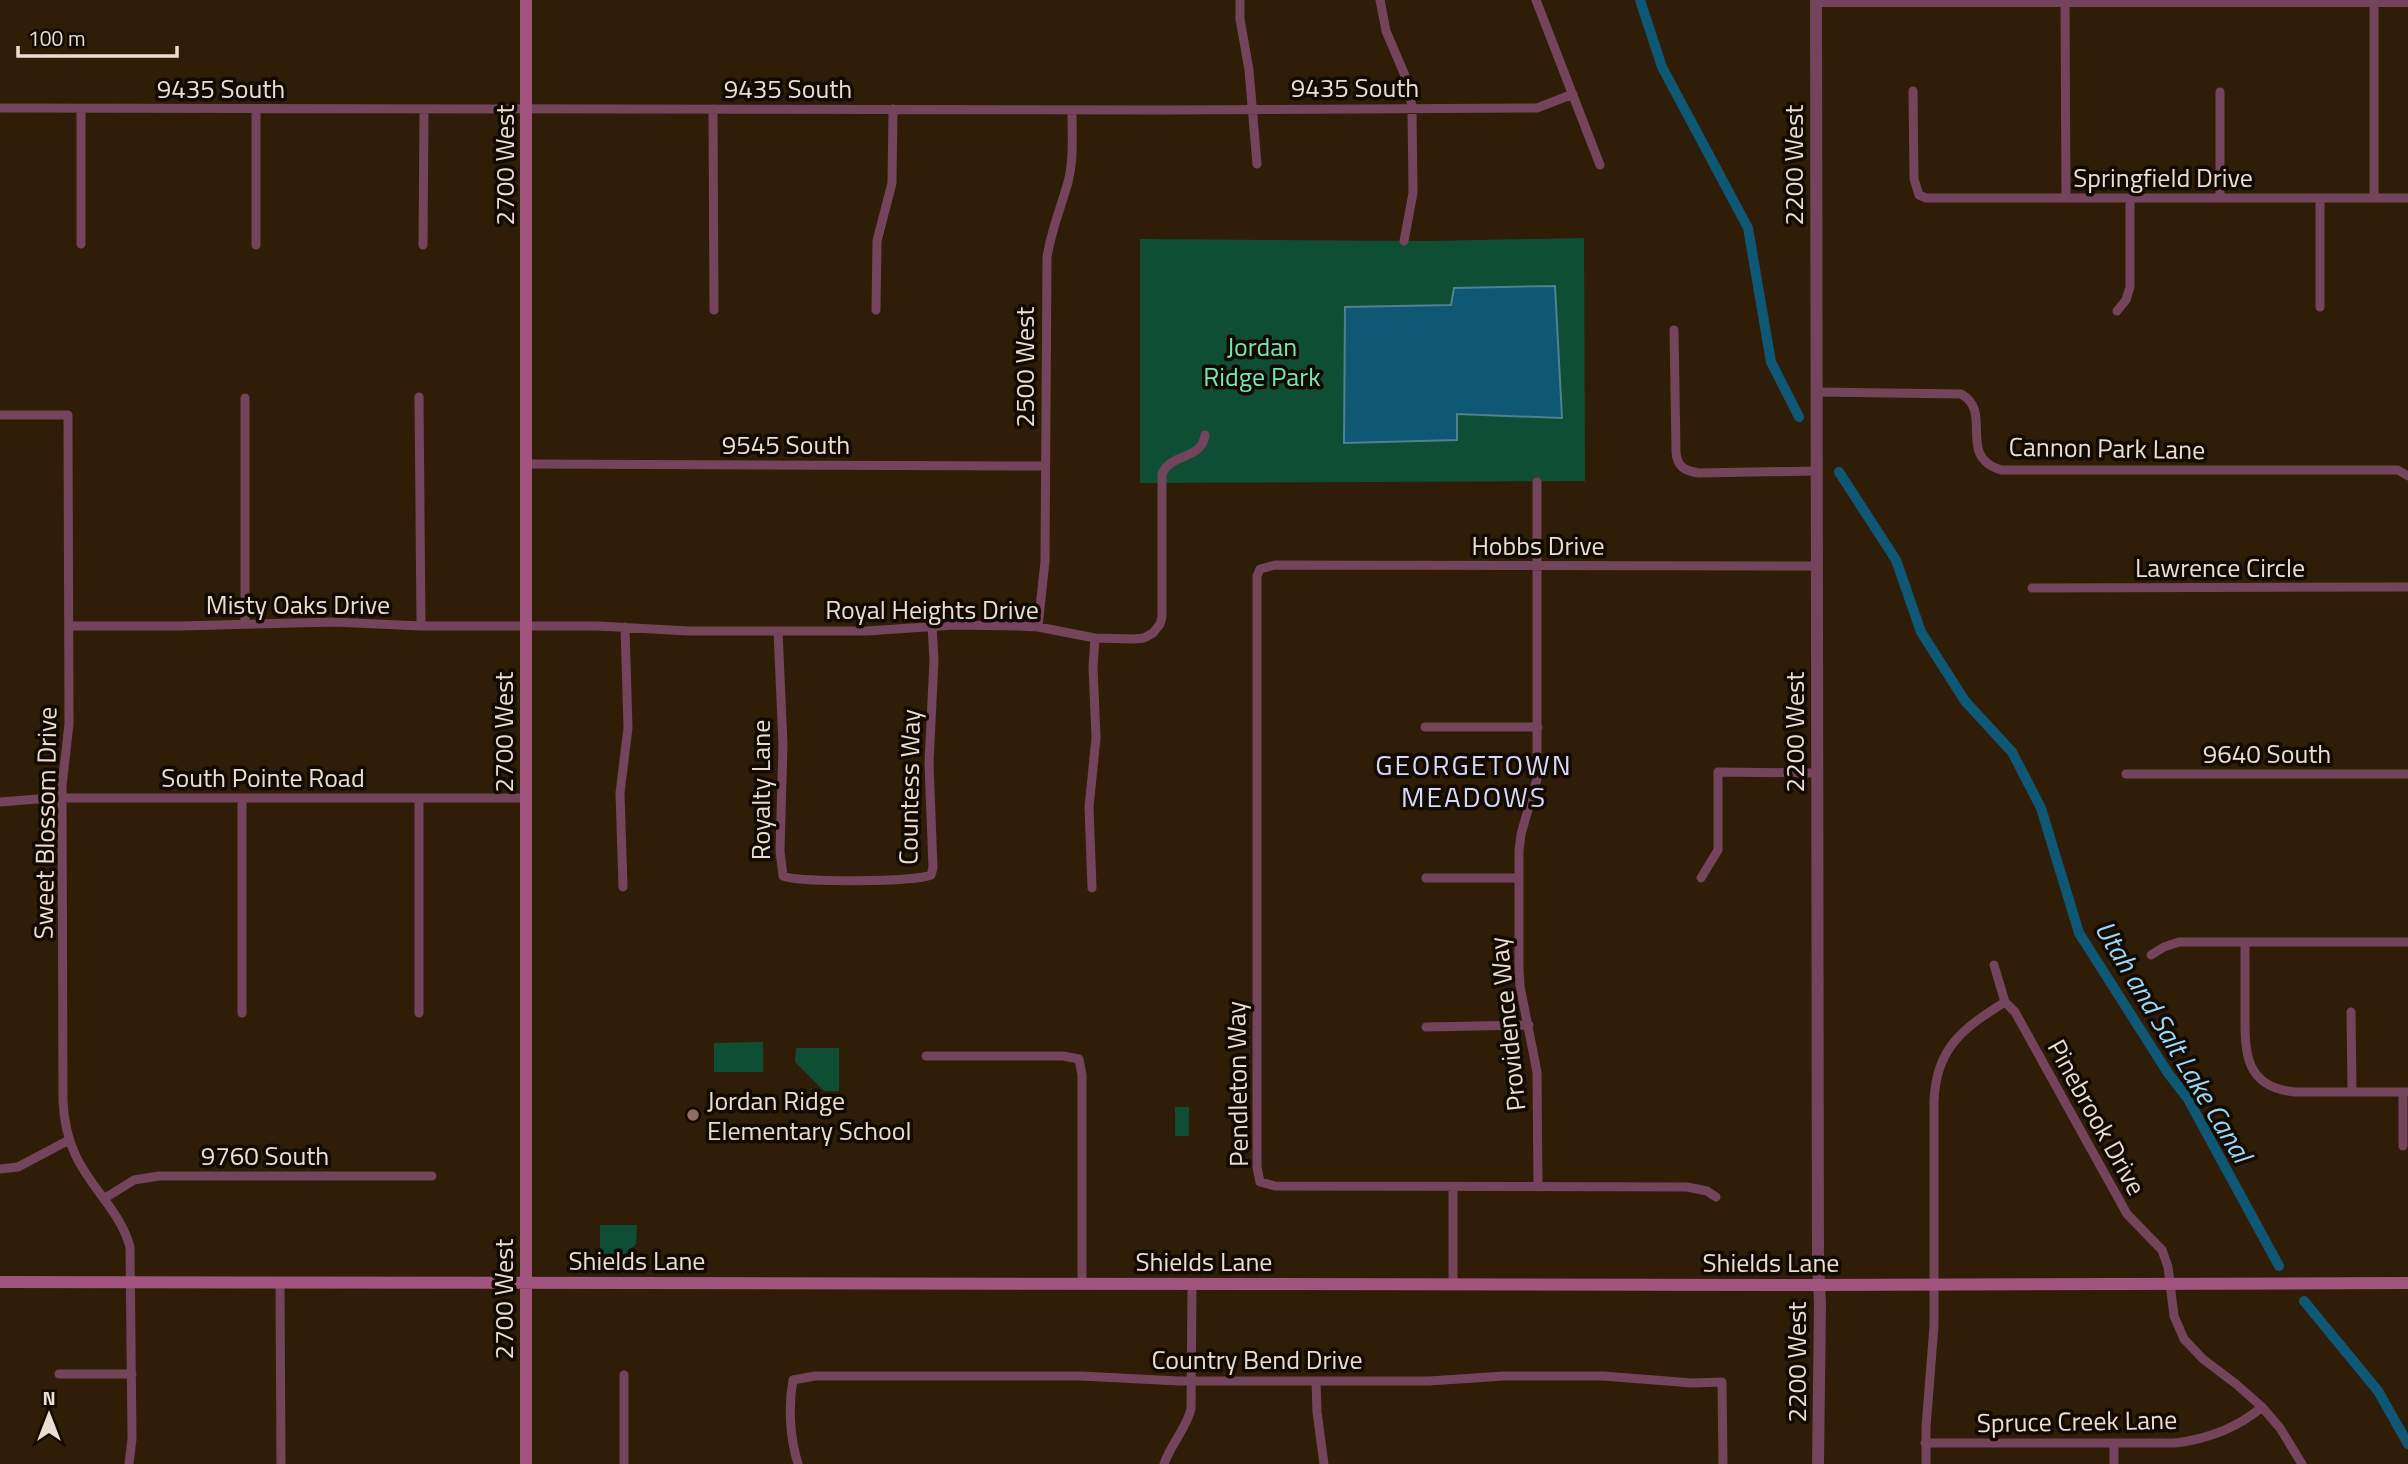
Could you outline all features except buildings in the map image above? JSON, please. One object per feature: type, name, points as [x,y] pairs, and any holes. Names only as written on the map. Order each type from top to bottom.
[{"type":"main road","name":"2700 West","points":[[526,0],[526,1464]]},
{"type":"main road","name":"Shields Lane","points":[[0,1282],[2408,1283]]},
{"type":"street","points":[[1240,0],[1257,164]]},
{"type":"street","points":[[1380,0],[1385,31],[1409,85],[1412,108],[1413,193],[1404,241]]},
{"type":"street","points":[[1536,0],[1601,165]]},
{"type":"street","points":[[1816,0],[2408,1]]},
{"type":"street","name":"2200 West","points":[[1816,0],[1818,1464]]},
{"type":"street","points":[[2066,1],[2066,198]]},
{"type":"street","points":[[2374,1],[2374,198]]},
{"type":"street","name":"Springfield Drive","points":[[1913,91],[1914,179],[1919,195],[1934,198],[2408,198]]},
{"type":"street","points":[[2220,92],[2220,198]]},
{"type":"street","name":"9435 South","points":[[0,108],[1072,110],[1537,107],[1573,94]]},
{"type":"street","points":[[81,109],[81,244]]},
{"type":"street","points":[[256,109],[256,245]]},
{"type":"street","points":[[424,109],[424,245]]},
{"type":"street","points":[[713,109],[714,310]]},
{"type":"street","points":[[876,310],[877,241],[892,183],[893,109]]},
{"type":"street","name":"2500 West","points":[[1038,627],[1045,561],[1047,257],[1050,236],[1068,180],[1072,110]]},
{"type":"street","points":[[2117,310],[2126,300],[2130,287],[2130,198]]},
{"type":"street","points":[[2320,198],[2320,307]]},
{"type":"street","points":[[1674,330],[1676,452],[1680,466],[1699,473],[1816,471]]},
{"type":"street","name":"Cannon Park Lane","points":[[1816,392],[1961,394],[1969,399],[1974,407],[1978,452],[1985,462],[2001,470],[2398,470],[2408,476]]},
{"type":"street","points":[[419,397],[421,626]]},
{"type":"street","points":[[245,398],[245,624]]},
{"type":"street","name":"Sweet Blossom Drive","points":[[0,415],[68,415],[69,724],[63,761],[62,797],[63,1101],[69,1140],[79,1162],[125,1228],[130,1247],[132,1374],[129,1464]]},
{"type":"street","name":"Royal Heights Drive","points":[[526,625],[625,626],[688,631],[867,631],[932,626],[1038,627],[1095,638],[1144,638],[1153,633],[1160,624],[1162,609],[1162,474],[1169,463],[1199,449],[1205,435]]},
{"type":"street","name":"9545 South","points":[[527,464],[1045,466]]},
{"type":"street","name":"Providence Way","points":[[1537,482],[1537,779],[1521,834],[1518,878],[1520,986],[1537,1072],[1538,1186]]},
{"type":"street","name":"Hobbs Drive","points":[[1260,569],[1275,565],[1817,566]]},
{"type":"street","name":"Pendleton Way","points":[[1260,569],[1256,585],[1257,1175],[1260,1182],[1275,1186],[1687,1186],[1707,1191],[1716,1197]]},
{"type":"street","name":"Lawrence Circle","points":[[2032,588],[2408,587]]},
{"type":"street","name":"Misty Oaks Drive","points":[[69,626],[334,622],[421,626],[526,625]]},
{"type":"street","points":[[623,887],[620,793],[628,728],[625,626]]},
{"type":"street","name":"Countess Way","points":[[856,879],[910,879],[931,875],[933,859],[929,763],[934,660],[932,626]]},
{"type":"street","name":"Royalty Lane","points":[[778,631],[783,745],[780,851],[783,876],[802,879],[856,879]]},
{"type":"street","points":[[1092,888],[1089,807],[1096,738],[1093,667],[1095,638]]},
{"type":"street","points":[[1425,727],[1538,727]]},
{"type":"street","points":[[1701,878],[1718,850],[1718,772],[1817,773]]},
{"type":"street","name":"9640 South","points":[[2126,774],[2408,774]]},
{"type":"street","name":"South Pointe Road","points":[[0,802],[62,797],[526,798]]},
{"type":"street","points":[[242,798],[242,1013]]},
{"type":"street","points":[[419,798],[419,1013]]},
{"type":"street","points":[[1426,878],[1518,878]]},
{"type":"street","points":[[2151,955],[2179,942],[2408,942]]},
{"type":"street","points":[[2245,942],[2245,1043],[2254,1072],[2269,1085],[2286,1091],[2405,1092],[2403,1146]]},
{"type":"street","name":"Pinebrook Drive","points":[[1994,965],[2005,1002],[2015,1012],[2127,1214],[2162,1250],[2166,1259],[2174,1316],[2184,1339],[2203,1359],[2262,1407],[2280,1428],[2302,1464]]},
{"type":"street","points":[[1926,1464],[1925,1443],[1933,1351],[1936,1078],[1944,1056],[1957,1037],[1974,1021],[2005,1002]]},
{"type":"street","points":[[2351,1012],[2352,1092]]},
{"type":"street","points":[[1426,1027],[1529,1025]]},
{"type":"street","points":[[926,1056],[1063,1056],[1079,1059],[1082,1075],[1082,1283]]},
{"type":"street","points":[[0,1169],[18,1167],[69,1140]]},
{"type":"street","name":"9760 South","points":[[104,1198],[124,1184],[146,1177],[432,1176]]},
{"type":"street","points":[[1452,1284],[1453,1186]]},
{"type":"street","points":[[280,1282],[281,1464]]},
{"type":"street","points":[[1164,1464],[1188,1419],[1192,1381],[1192,1283]]},
{"type":"street","points":[[59,1374],[132,1374]]},
{"type":"street","points":[[624,1375],[624,1464]]},
{"type":"street","name":"Country Bend Drive","points":[[798,1464],[792,1429],[793,1380],[804,1377],[1081,1376],[1192,1381],[1420,1381],[1504,1376],[1603,1376],[1692,1383],[1723,1382],[1723,1464]]},
{"type":"street","points":[[1316,1381],[1324,1464]]},
{"type":"street","name":"Spruce Creek Lane","points":[[1925,1443],[2175,1443],[2202,1438],[2241,1423],[2262,1407]]},
{"type":"street","points":[[2114,1443],[2114,1464]]},
{"type":"green space","name":"Jordan Ridge Park","points":[[1584,238],[1585,481],[1140,483],[1140,239],[1429,241]]},
{"type":"green space","points":[[763,1042],[763,1072],[714,1072],[714,1043]]},
{"type":"green space","points":[[796,1048],[839,1048],[839,1091],[824,1091],[795,1062]]},
{"type":"green space","points":[[1175,1107],[1189,1107],[1189,1136],[1175,1136]]},
{"type":"green space","points":[[600,1225],[637,1225],[636,1244],[620,1259],[600,1259]]},
{"type":"water","points":[[1555,286],[1562,418],[1457,414],[1457,440],[1344,443],[1345,307],[1451,305],[1454,288]]},
{"type":"waterway","name":"Utah and Salt Lake Canal","points":[[1640,0],[1662,67],[1748,228],[1771,362],[1799,417]]},
{"type":"waterway","name":"Utah and Salt Lake Canal","points":[[1839,472],[1896,560],[1921,632],[1965,701],[2012,752],[2041,808],[2079,933],[2168,1073],[2188,1099],[2279,1266]]},
{"type":"waterway","name":"Utah and Salt Lake Canal","points":[[2304,1301],[2378,1391],[2408,1444]]},
{"type":"place","name":"Jordan Ridge Elementary School","points":[[693,1115]]},
{"type":"district","name":"GEORGETOWN MEADOWS","points":[[1474,780]]}]
